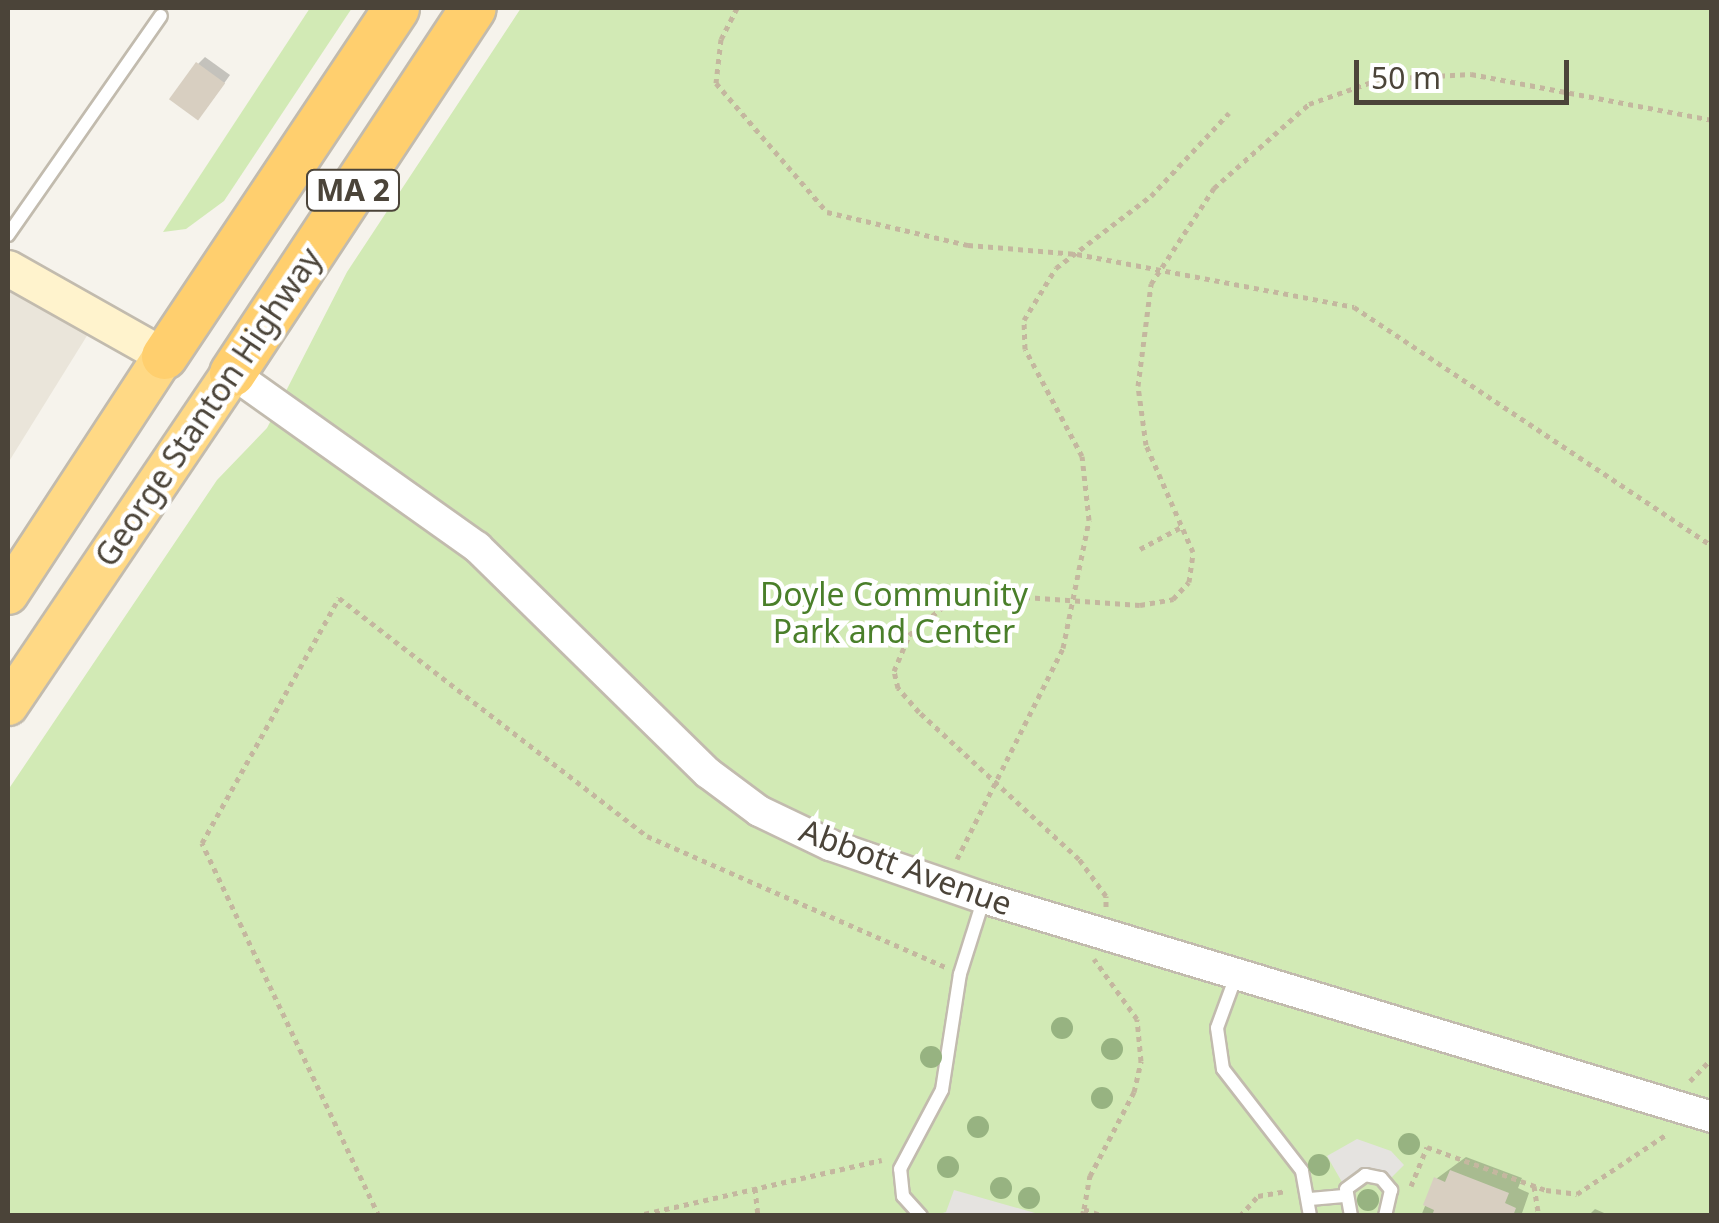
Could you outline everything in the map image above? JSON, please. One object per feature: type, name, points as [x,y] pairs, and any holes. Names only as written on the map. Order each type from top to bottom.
[{"type":"highway","name":"George Stanton Highway","points":[[8,594],[396,8]]},
{"type":"highway","name":"George Stanton Highway","points":[[8,706],[473,8]]},
{"type":"main road","points":[[8,268],[164,356]]},
{"type":"street","name":"Abbott Avenue","points":[[232,373],[477,546],[708,773],[759,811],[830,844],[984,898],[1712,1117]]},
{"type":"lane","points":[[8,235],[161,16]]},
{"type":"lane","points":[[920,1216],[898,1182],[905,1155],[942,1090],[960,974],[984,898]]},
{"type":"lane","points":[[1237,974],[1216,1028],[1224,1069],[1302,1171],[1310,1216]]},
{"type":"lane","points":[[1310,1200],[1344,1196],[1358,1178],[1380,1178],[1392,1198],[1386,1216]]},
{"type":"lane","points":[[1344,1196],[1351,1216]]},
{"type":"path","points":[[736,8],[721,40],[716,83],[827,212],[968,244],[1077,254],[1354,307],[1712,546]]},
{"type":"path","points":[[1105,915],[1106,896],[1096,879],[996,787],[898,688],[898,656],[910,635],[949,602],[1140,605],[1174,600],[1193,574],[1183,526],[1146,445],[1138,406],[1144,319],[1158,269],[1244,156],[1279,124],[1346,87],[1472,74],[1712,120]]},
{"type":"path","points":[[944,884],[1063,648],[1076,601],[1089,520],[1082,456],[1025,349],[1024,320],[1039,288],[1151,196],[1229,113]]},
{"type":"path","points":[[1140,549],[1183,526]]},
{"type":"path","points":[[380,1216],[202,843],[339,598],[646,836],[960,974]]},
{"type":"path","points":[[1096,944],[1092,957],[1102,977],[1124,1000],[1141,1036],[1134,1092],[1090,1176],[1083,1212],[1103,1216]]},
{"type":"path","points":[[1687,1088],[1712,1058]]},
{"type":"path","points":[[1408,1193],[1427,1147],[1534,1186],[1567,1194],[1588,1190],[1673,1127]]},
{"type":"path","points":[[634,1216],[905,1155]]},
{"type":"path","points":[[1534,1186],[1539,1216]]},
{"type":"path","points":[[755,1188],[758,1216]]},
{"type":"path","points":[[1240,1216],[1258,1196],[1294,1190]]},
{"type":"shaded area","points":[[8,268],[98,318],[8,463]]},
{"type":"shaded area","points":[[1357,1139],[1391,1151],[1404,1165],[1386,1183],[1373,1175],[1346,1189],[1327,1156]]},
{"type":"shaded area","points":[[954,1190],[1042,1215],[936,1215],[946,1212]]},
{"type":"green space","points":[[310,8],[352,8],[224,201],[186,229],[163,232]]},
{"type":"green space","name":"Doyle Community Park and Center","points":[[521,8],[1711,8],[1711,1215],[8,1216],[8,790],[217,480],[267,428],[347,272]]},
{"type":"building","points":[[196,62],[225,83],[198,120],[169,99]]},
{"type":"building","points":[[1450,1170],[1509,1193],[1505,1203],[1516,1208],[1513,1216],[1432,1216],[1434,1210],[1423,1205],[1434,1177],[1445,1182]]}]
